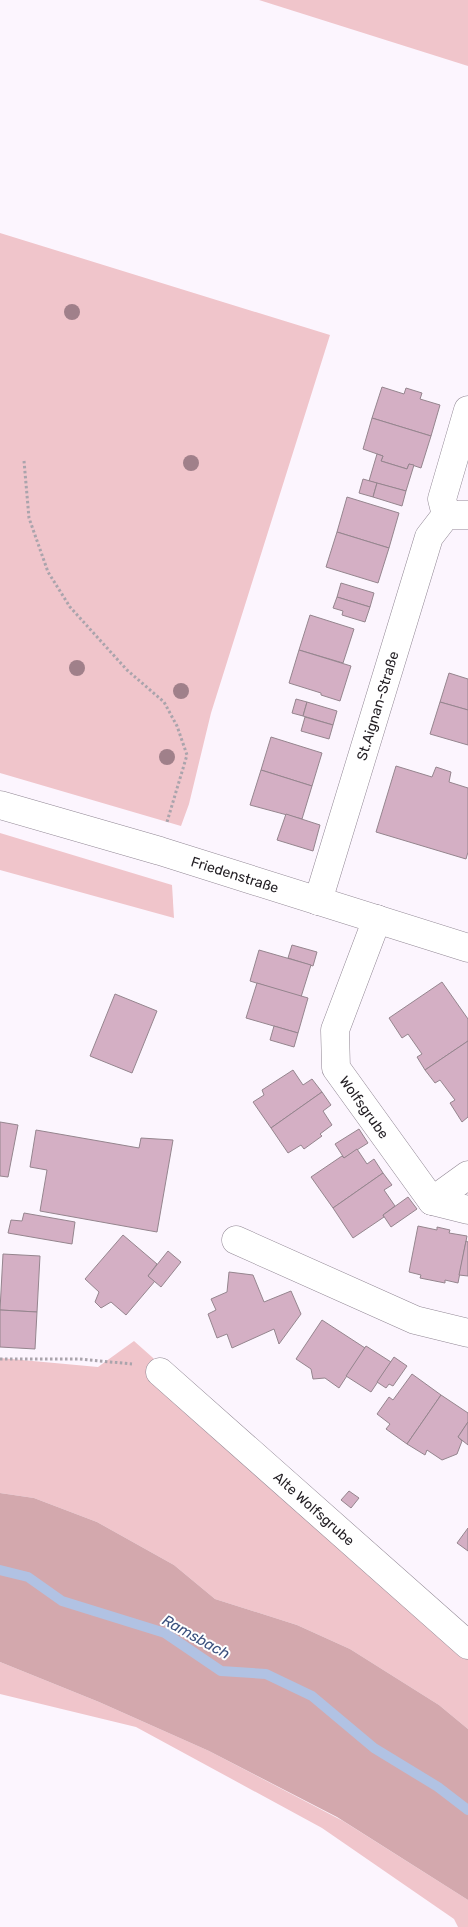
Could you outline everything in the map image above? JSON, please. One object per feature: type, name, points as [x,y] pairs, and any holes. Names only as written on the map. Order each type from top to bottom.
[{"type":"street","name":"St.Aignan-Straße","points":[[318,901],[429,537],[457,515],[442,499],[468,410]]},
{"type":"street","name":"Friedenstraße","points":[[0,805],[160,851],[468,948]]},
{"type":"street","name":"Wolfsgrube","points":[[377,920],[335,1030],[336,1068],[432,1201]]},
{"type":"street","points":[[432,1201],[468,1175]]},
{"type":"street","points":[[432,1201],[468,1210]]},
{"type":"street","points":[[236,1240],[415,1320],[468,1333]]},
{"type":"street","name":"Alte Wolfsgrube","points":[[160,1372],[468,1645]]},
{"type":"path","points":[[24,461],[30,518],[48,572],[70,607],[127,670],[164,702],[177,726],[187,755],[160,851]]},
{"type":"path","points":[[0,1359],[79,1359],[128,1363],[160,1372]]},
{"type":"shaded area","points":[[259,0],[468,0],[468,66]]},
{"type":"shaded area","points":[[0,233],[330,335],[211,713],[189,804],[181,826],[0,773]]},
{"type":"shaded area","points":[[0,833],[172,885],[174,918],[0,870]]},
{"type":"shaded area","points":[[134,1341],[468,1638],[468,1729],[439,1705],[350,1649],[297,1625],[215,1599],[174,1565],[97,1522],[34,1498],[0,1493],[0,1358],[98,1367]]},
{"type":"shaded area","points":[[0,1493],[34,1498],[97,1522],[174,1565],[215,1599],[297,1625],[350,1649],[439,1705],[468,1729],[468,1900],[337,1817],[209,1751],[99,1702],[0,1662]]},
{"type":"shaded area","points":[[0,1662],[99,1702],[209,1751],[343,1821],[468,1900],[468,1927],[458,1927],[454,1919],[322,1828],[136,1727],[0,1694]]},
{"type":"building","points":[[382,387],[404,394],[406,388],[422,393],[420,399],[440,405],[431,436],[372,418]]},
{"type":"building","points":[[372,418],[431,436],[421,468],[409,464],[407,469],[381,461],[383,456],[363,449]]},
{"type":"building","points":[[377,454],[383,456],[381,461],[407,469],[409,464],[414,465],[406,491],[369,481]]},
{"type":"building","points":[[363,479],[377,483],[373,497],[359,493]]},
{"type":"building","points":[[377,483],[406,491],[402,506],[373,497]]},
{"type":"building","points":[[347,497],[399,513],[389,548],[337,532]]},
{"type":"building","points":[[337,532],[389,548],[378,583],[326,567]]},
{"type":"building","points":[[341,583],[374,593],[370,607],[337,597]]},
{"type":"building","points":[[337,597],[370,607],[365,622],[342,615],[343,611],[333,608]]},
{"type":"building","points":[[310,615],[354,629],[343,663],[299,650]]},
{"type":"building","points":[[299,650],[351,666],[340,701],[289,683]]},
{"type":"building","points":[[449,673],[468,679],[468,710],[440,702]]},
{"type":"building","points":[[296,699],[307,702],[303,716],[292,713]]},
{"type":"building","points":[[307,702],[337,711],[333,725],[303,716]]},
{"type":"building","points":[[440,702],[468,710],[468,745],[430,734]]},
{"type":"building","points":[[305,717],[333,725],[329,739],[301,731]]},
{"type":"building","points":[[271,737],[322,753],[312,786],[261,770]]},
{"type":"building","points":[[396,766],[432,777],[436,767],[451,772],[449,782],[468,788],[468,852],[466,859],[376,832]]},
{"type":"building","points":[[261,770],[312,786],[302,819],[250,805]]},
{"type":"building","points":[[286,814],[320,825],[313,851],[277,840]]},
{"type":"building","points":[[292,945],[317,952],[313,966],[288,958]]},
{"type":"building","points":[[259,950],[311,965],[301,997],[250,981]]},
{"type":"building","points":[[442,982],[468,1019],[468,1041],[425,1070],[417,1057],[422,1054],[408,1034],[402,1038],[389,1018]]},
{"type":"building","points":[[257,983],[308,998],[298,1033],[246,1018]]},
{"type":"building","points":[[115,994],[157,1011],[132,1073],[90,1056]]},
{"type":"building","points":[[274,1026],[298,1033],[294,1047],[270,1040]]},
{"type":"building","points":[[468,1041],[468,1117],[462,1122],[450,1103],[455,1100],[440,1080],[435,1083],[425,1070]]},
{"type":"building","points":[[293,1070],[303,1085],[312,1079],[322,1092],[271,1128],[253,1102],[264,1095],[262,1090]]},
{"type":"building","points":[[322,1092],[331,1105],[323,1111],[332,1125],[320,1134],[322,1136],[304,1149],[301,1145],[288,1153],[271,1128]]},
{"type":"building","points":[[0,1122],[18,1125],[8,1177],[0,1176]]},
{"type":"building","points":[[359,1129],[368,1143],[344,1158],[335,1144]]},
{"type":"building","points":[[36,1130],[139,1148],[141,1138],[173,1140],[157,1232],[40,1211],[47,1170],[30,1167]]},
{"type":"building","points":[[357,1149],[367,1164],[374,1159],[383,1173],[333,1208],[311,1177],[342,1156],[344,1158]]},
{"type":"building","points":[[383,1173],[392,1185],[384,1190],[395,1206],[383,1215],[384,1217],[353,1238],[333,1208]]},
{"type":"building","points":[[408,1197],[417,1209],[391,1227],[383,1215]]},
{"type":"building","points":[[24,1213],[75,1222],[72,1244],[8,1233],[11,1220],[22,1221]]},
{"type":"building","points":[[418,1226],[437,1230],[437,1227],[450,1230],[449,1233],[467,1236],[458,1283],[445,1280],[445,1283],[420,1278],[421,1275],[409,1272]]},
{"type":"building","points":[[123,1235],[157,1264],[148,1276],[155,1281],[126,1315],[111,1302],[101,1308],[95,1302],[99,1292],[85,1279]]},
{"type":"building","points":[[466,1241],[468,1242],[468,1276],[459,1275]]},
{"type":"building","points":[[168,1251],[181,1262],[161,1287],[148,1276]]},
{"type":"building","points":[[3,1254],[40,1256],[37,1312],[0,1310]]},
{"type":"building","points":[[229,1272],[253,1275],[264,1302],[291,1291],[301,1314],[279,1344],[274,1329],[232,1348],[227,1334],[217,1338],[208,1314],[216,1310],[211,1299],[227,1292]]},
{"type":"building","points":[[0,1310],[37,1312],[35,1349],[0,1347]]},
{"type":"building","points":[[322,1320],[365,1348],[339,1388],[325,1378],[313,1379],[311,1369],[296,1359]]},
{"type":"building","points":[[366,1346],[391,1362],[371,1392],[346,1376]]},
{"type":"building","points":[[394,1357],[407,1366],[393,1386],[389,1384],[386,1388],[377,1382]]},
{"type":"building","points":[[412,1374],[441,1395],[407,1444],[386,1429],[390,1424],[377,1414],[389,1397],[393,1400]]},
{"type":"building","points":[[441,1395],[468,1413],[468,1422],[458,1437],[462,1441],[457,1454],[442,1460],[427,1450],[425,1455],[407,1444]]},
{"type":"building","points":[[468,1422],[468,1445],[458,1437]]},
{"type":"building","points":[[349,1491],[359,1498],[351,1508],[341,1500]]},
{"type":"building","points":[[468,1528],[468,1551],[457,1543]]},
{"type":"waterway","name":"Ramsbach","points":[[0,1570],[28,1577],[62,1601],[165,1633],[221,1671],[266,1674],[312,1696],[374,1748],[438,1787],[468,1810]]}]
